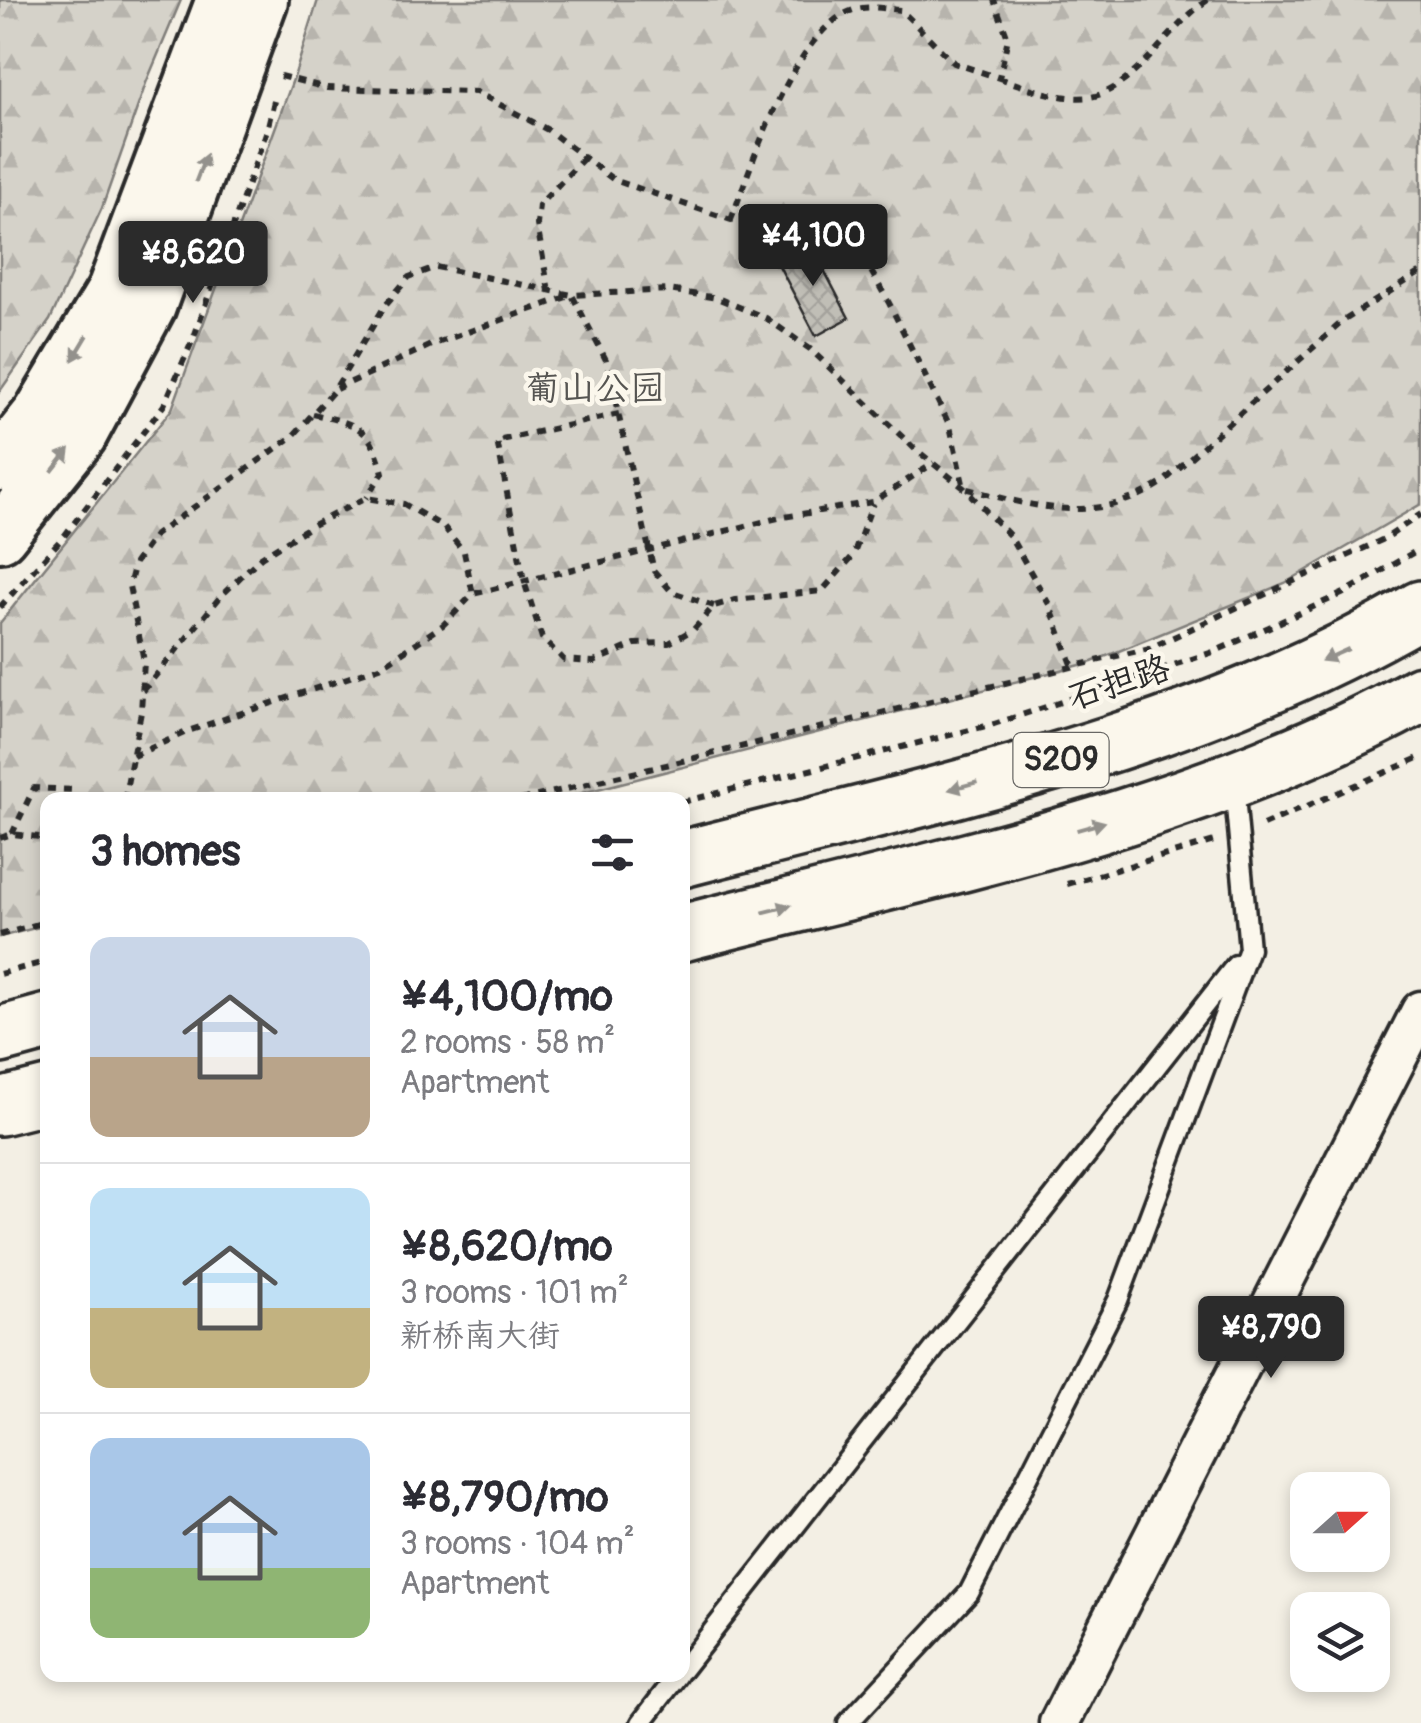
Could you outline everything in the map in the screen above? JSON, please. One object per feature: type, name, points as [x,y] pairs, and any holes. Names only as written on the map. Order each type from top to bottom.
[{"type":"main road","points":[[0,464],[40,414],[114,292],[223,0]]},
{"type":"main road","points":[[0,535],[80,435],[149,306],[262,0]]},
{"type":"main road","name":"石担路","points":[[690,857],[1069,758],[1236,700],[1364,643],[1421,609]]},
{"type":"main road","name":"S209","points":[[690,931],[1098,825],[1233,780],[1362,726],[1421,694]]},
{"type":"main road","points":[[0,1035],[40,1024]]},
{"type":"main road","points":[[0,1107],[40,1097]]},
{"type":"street","points":[[1059,1723],[1421,1011]]},
{"type":"lane","points":[[848,1723],[969,1593],[1118,1300],[1249,949],[1233,780]]},
{"type":"lane","points":[[690,1659],[1249,949]]},
{"type":"lane","points":[[640,1723],[672,1682]]},
{"type":"path","points":[[994,0],[1008,38],[999,78]]},
{"type":"path","points":[[731,220],[766,124],[804,53],[820,30],[858,8],[900,10],[954,63],[1040,92],[1088,97],[1113,89],[1186,14],[1208,0]]},
{"type":"path","points":[[280,76],[327,88],[476,92],[548,130],[614,180],[731,220],[818,212],[845,225],[890,302],[950,426],[964,488]]},
{"type":"path","points":[[550,291],[537,225],[539,205],[584,158]]},
{"type":"path","points":[[125,792],[144,660],[129,586],[135,563],[155,535],[292,437],[335,389],[386,304],[409,277],[436,267],[572,295],[670,290],[717,298],[766,318],[810,350],[964,488],[1010,536],[1050,606],[1074,666]]},
{"type":"path","points":[[964,488],[1044,509],[1099,509],[1138,499],[1162,484],[1344,321],[1421,272]]},
{"type":"path","points":[[335,389],[431,345],[572,295]]},
{"type":"path","points":[[572,295],[606,360],[654,571],[672,592],[714,606]]},
{"type":"path","points":[[142,692],[221,596],[261,557],[366,498],[383,473],[377,448],[358,424],[313,414]]},
{"type":"path","points":[[619,414],[497,441],[524,581],[542,638],[564,660],[594,662],[635,644],[669,643],[694,629],[714,606],[735,600],[822,590],[853,556],[873,502]]},
{"type":"path","points":[[132,756],[191,730],[380,667],[443,625],[473,594],[778,518],[873,502],[934,464]]},
{"type":"path","points":[[366,498],[404,504],[444,526],[464,552],[473,594]]},
{"type":"path","points":[[553,792],[1150,648],[1386,538],[1421,514]]},
{"type":"path","name":"石担路","points":[[690,800],[994,724],[1216,651],[1344,593],[1421,548]]},
{"type":"path","points":[[12,834],[34,788],[74,792]]},
{"type":"path","points":[[0,838],[12,834],[40,837]]},
{"type":"path","points":[[0,935],[40,924]]},
{"type":"path","points":[[0,974],[40,962]]},
{"type":"green space","points":[[0,0],[181,0],[146,83],[102,208],[50,320],[0,391]]},
{"type":"green space","name":"葡山公园","points":[[318,0],[1421,0],[1421,504],[1285,583],[1092,662],[586,792],[40,792],[40,927],[0,937],[0,623],[172,409],[295,74]]},
{"type":"building","points":[[810,243],[849,318],[816,336],[776,260]]}]
